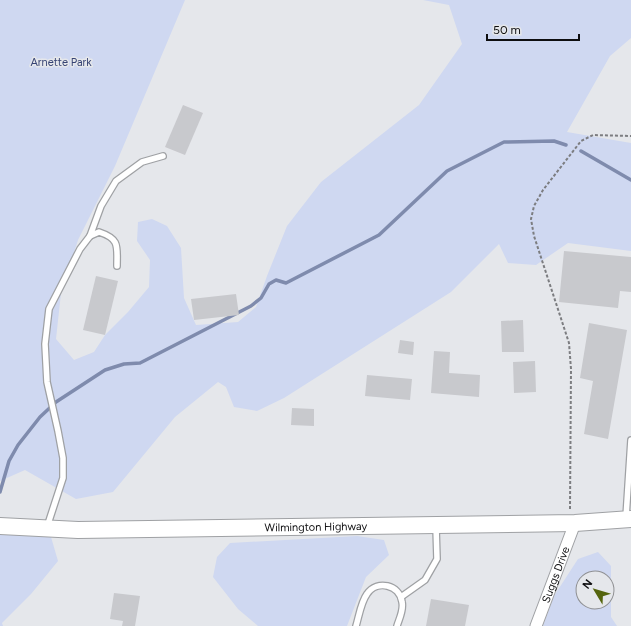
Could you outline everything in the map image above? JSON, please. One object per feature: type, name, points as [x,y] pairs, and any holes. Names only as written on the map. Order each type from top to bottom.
[{"type":"street","name":"Wilmington Highway","points":[[0,526],[78,530],[572,523],[628,519]]},
{"type":"street","name":"Suggs Drive","points":[[536,626],[572,523]]},
{"type":"lane","points":[[46,529],[63,478],[63,458],[47,382],[45,344],[49,309],[80,249],[90,236],[101,206],[116,180],[142,162],[163,156]]},
{"type":"lane","points":[[90,236],[99,232],[109,235],[117,245],[117,266]]},
{"type":"lane","points":[[628,519],[631,440]]},
{"type":"lane","points":[[401,597],[425,580],[437,559],[436,524]]},
{"type":"lane","points":[[356,626],[367,593],[372,588],[378,586],[392,587],[401,597],[403,604],[397,626]]},
{"type":"path","points":[[572,523],[571,369],[569,343],[534,236],[531,219],[534,206],[543,190],[581,141],[593,135],[631,136]]},
{"type":"green space","name":"Arnette Park","points":[[0,0],[185,0],[115,166],[78,240],[61,293],[56,339],[74,360],[94,352],[105,335],[128,312],[149,287],[150,260],[137,241],[138,222],[152,219],[167,226],[181,248],[184,298],[196,325],[238,322],[256,307],[287,226],[321,182],[419,105],[462,44],[449,5],[423,0],[631,0],[631,38],[610,56],[567,132],[631,143],[631,251],[568,243],[536,265],[508,263],[499,244],[451,292],[284,398],[257,411],[234,407],[226,387],[218,382],[175,417],[113,492],[76,499],[25,470],[0,481]]},
{"type":"green space","points":[[0,532],[51,537],[58,561],[31,594],[2,623],[3,626],[0,626]]},
{"type":"green space","points":[[357,536],[384,540],[389,555],[366,577],[347,626],[258,626],[238,609],[213,577],[217,557],[230,543]]},
{"type":"green space","points":[[598,552],[611,566],[611,570],[575,570],[575,610],[611,610],[611,617],[617,626],[543,626],[554,596],[578,559]]},
{"type":"building","points":[[183,105],[203,113],[185,155],[165,147]]},
{"type":"building","points":[[564,251],[631,257],[631,292],[620,291],[618,308],[559,302]]},
{"type":"building","points":[[96,276],[118,281],[105,335],[83,330]]},
{"type":"building","points":[[236,294],[239,315],[194,320],[191,299]]},
{"type":"building","points":[[523,320],[524,352],[502,352],[501,321]]},
{"type":"building","points":[[589,323],[627,330],[608,439],[584,434],[593,381],[580,378]]},
{"type":"building","points":[[400,340],[414,342],[413,355],[398,353]]},
{"type":"building","points":[[434,351],[450,352],[449,373],[480,375],[479,397],[431,393]]},
{"type":"building","points":[[535,361],[536,392],[514,393],[513,362]]},
{"type":"building","points":[[367,375],[412,379],[410,400],[365,396]]},
{"type":"building","points":[[292,408],[314,409],[314,426],[291,425]]},
{"type":"building","points":[[114,593],[140,596],[135,626],[122,626],[123,621],[110,619]]},
{"type":"building","points":[[431,599],[469,605],[465,626],[426,626]]},
{"type":"waterway","points":[[0,492],[9,461],[18,445],[40,417],[56,402],[105,370],[124,364],[140,363],[251,306],[261,298],[269,284],[276,280],[286,283],[379,235],[447,171],[504,142],[554,141],[566,145]]},
{"type":"waterway","points":[[581,151],[631,180]]}]
